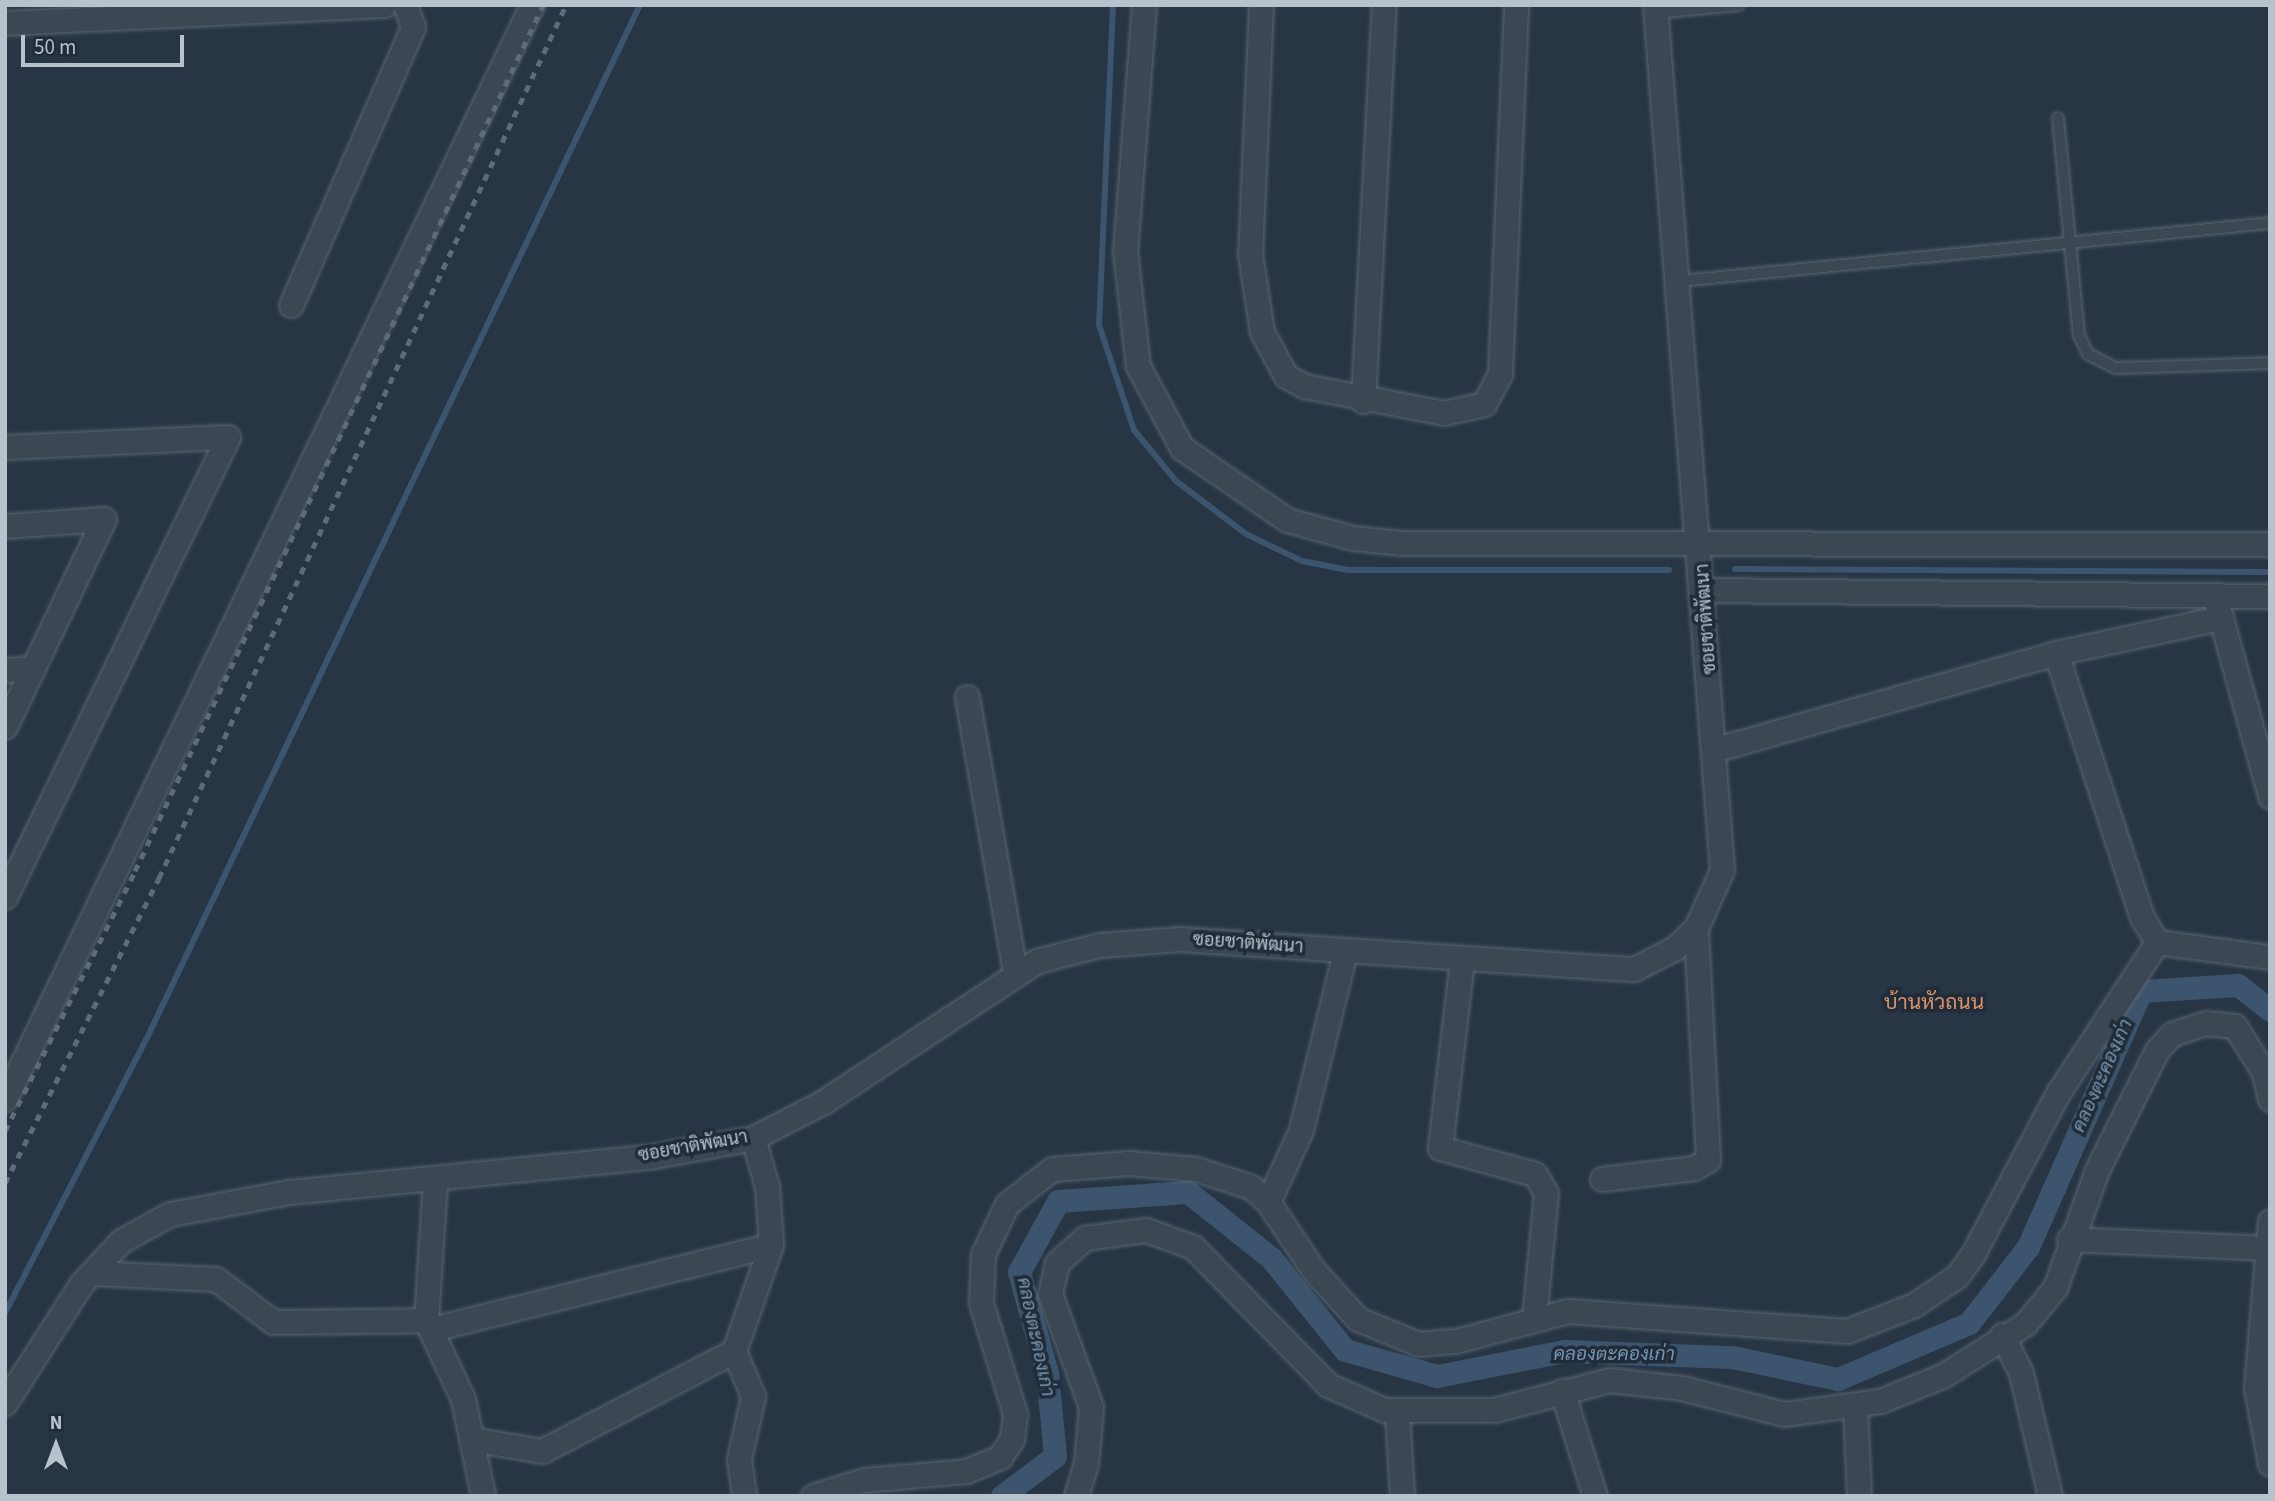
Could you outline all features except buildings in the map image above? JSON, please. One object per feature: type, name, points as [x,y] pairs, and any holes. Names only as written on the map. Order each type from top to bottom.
[{"type":"street","points":[[5,23],[384,5]]},
{"type":"street","points":[[291,305],[413,27],[405,5]]},
{"type":"street","points":[[5,1099],[532,5]]},
{"type":"street","points":[[1144,5],[1125,251],[1129,313],[1138,366],[1182,448],[1261,507],[1353,538],[2270,544]]},
{"type":"street","points":[[1261,5],[1250,254],[1255,316],[1286,376],[1363,401],[1444,413],[1471,410],[1495,391],[1516,5]]},
{"type":"street","points":[[1363,401],[1384,5]]},
{"type":"street","name":"ซอยชาติพัฒนา","points":[[5,1403],[92,1273],[121,1241],[170,1214],[289,1192],[435,1180],[654,1156],[754,1138],[823,1102],[1015,973],[1100,945],[1180,939],[1462,961],[1634,969],[1696,928],[1722,870],[1717,749],[1680,281],[1655,9]]},
{"type":"street","points":[[5,447],[228,437],[5,897]]},
{"type":"street","points":[[5,526],[104,519],[5,727]]},
{"type":"street","points":[[1705,590],[2218,607]]},
{"type":"street","points":[[1717,749],[2218,607],[2270,596]]},
{"type":"street","points":[[2218,607],[2270,796]]},
{"type":"street","points":[[2056,653],[2142,917],[2157,942]]},
{"type":"street","points":[[5,670],[33,668]]},
{"type":"street","points":[[967,696],[1015,973]]},
{"type":"street","points":[[1602,1179],[1694,1168],[1708,1160],[1696,928]]},
{"type":"street","points":[[2157,942],[2270,957]]},
{"type":"street","points":[[813,1496],[864,1480],[966,1471],[1000,1457],[1012,1439],[1015,1413],[981,1303],[983,1254],[1007,1204],[1052,1169],[1129,1163],[1196,1169],[1251,1187],[1268,1202],[1314,1270],[1358,1319],[1418,1344],[1456,1342],[1534,1319],[1581,1311],[1847,1331],[1914,1305],[1957,1276],[1973,1254],[2058,1093],[2157,942]]},
{"type":"street","points":[[1268,1202],[1301,1130],[1345,952]]},
{"type":"street","points":[[1462,961],[1440,1148],[1535,1174],[1546,1193],[1534,1319]]},
{"type":"street","points":[[1076,1496],[1086,1464],[1091,1407],[1050,1294],[1057,1263],[1085,1238],[1146,1230],[1194,1247],[1328,1385],[1397,1411],[1494,1410],[1610,1380],[1682,1388],[1784,1414],[1855,1405],[1944,1375],[2003,1335],[2025,1324],[2055,1288],[2069,1239],[2103,1158],[2157,1050],[2172,1034],[2206,1023],[2235,1026],[2264,1073],[2270,1099]]},
{"type":"street","points":[[471,1439],[542,1451],[734,1351],[771,1245],[767,1187],[754,1138]]},
{"type":"street","points":[[435,1180],[429,1324],[463,1399],[483,1496]]},
{"type":"street","points":[[2270,1221],[2256,1387],[2270,1464]]},
{"type":"street","points":[[2069,1239],[2267,1248]]},
{"type":"street","points":[[92,1273],[216,1279],[273,1322],[429,1324],[771,1245]]},
{"type":"street","points":[[2003,1335],[2021,1373],[2050,1496]]},
{"type":"street","points":[[734,1351],[754,1395],[739,1458],[744,1496]]},
{"type":"street","points":[[1562,1391],[1595,1496]]},
{"type":"street","points":[[1855,1405],[1859,1496]]},
{"type":"street","points":[[1397,1411],[1402,1496]]},
{"type":"lane","points":[[1655,9],[1739,5]]},
{"type":"lane","points":[[2058,118],[2080,335],[2088,354],[2104,366],[2270,363]]},
{"type":"lane","points":[[1680,281],[2270,223]]},
{"type":"waterway","points":[[5,1313],[147,1038],[640,5]]},
{"type":"waterway","points":[[1113,5],[1099,325],[1134,430],[1176,481],[1246,534],[1302,561],[1348,570],[1669,570]]},
{"type":"waterway","points":[[1735,569],[2270,572]]},
{"type":"waterway","name":"คลองตะคองเก่า","points":[[1002,1496],[1055,1456],[1047,1373],[1019,1272],[1058,1201],[1188,1192],[1271,1258],[1345,1350],[1437,1376],[1565,1351],[1732,1357],[1838,1379],[1969,1323],[2028,1247],[2141,991],[2238,985],[2270,1010]]},
{"type":"railway","points":[[5,1131],[135,871],[543,5]]},
{"type":"railway","points":[[5,1183],[159,878],[566,5]]},
{"type":"district","name":"บ้านหัวถนน","points":[[1934,1002]]}]
